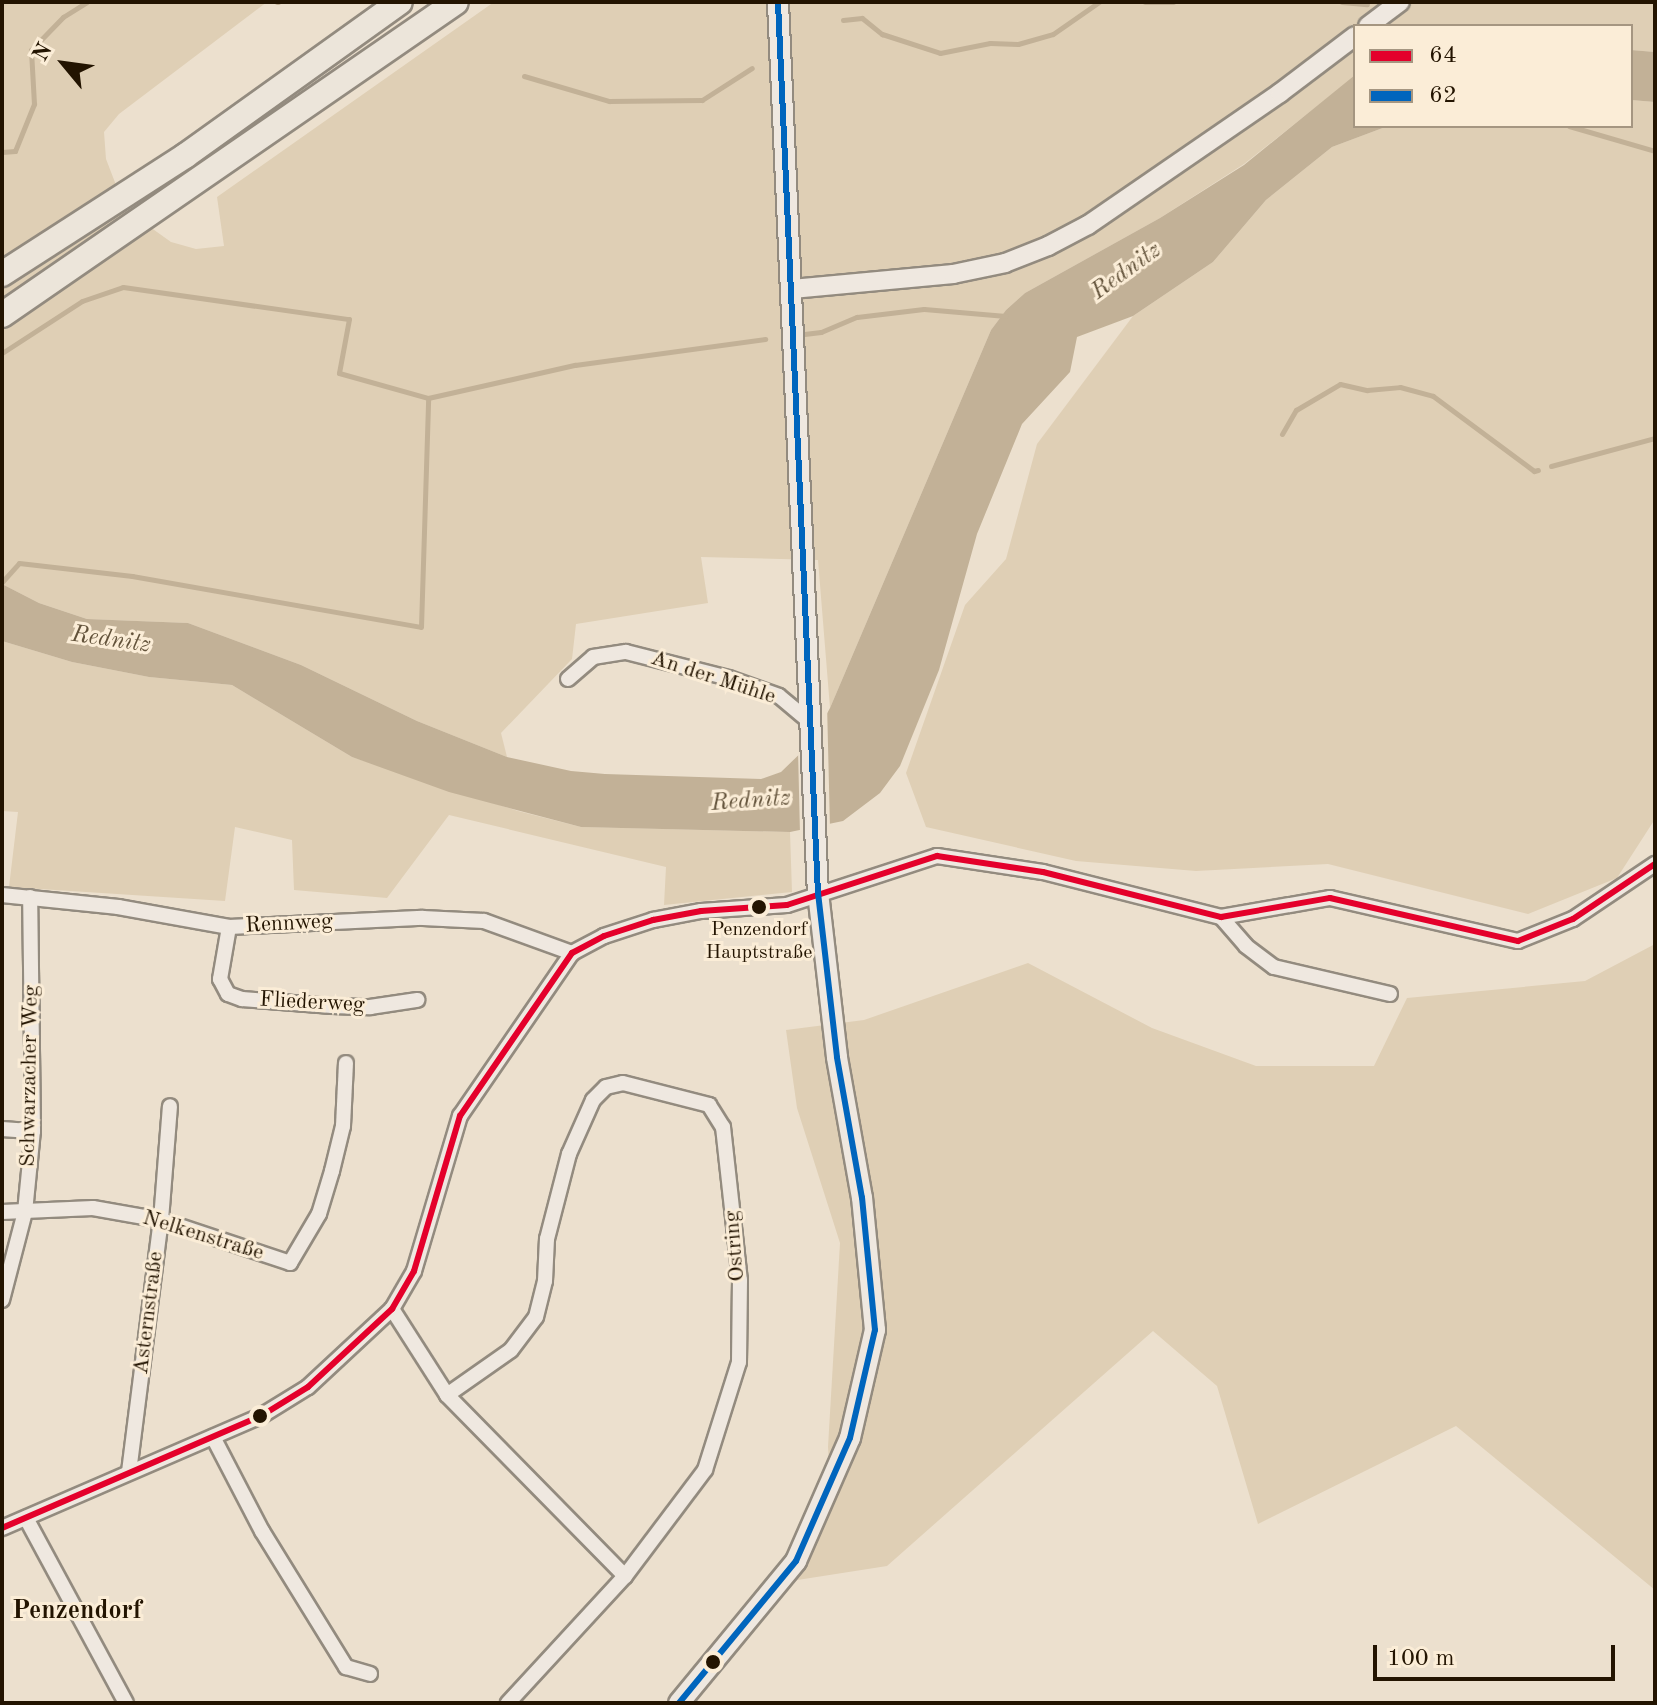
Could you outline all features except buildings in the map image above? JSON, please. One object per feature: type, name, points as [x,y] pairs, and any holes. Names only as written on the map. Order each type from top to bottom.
[{"type":"highway","points":[[2,274],[185,156],[400,2]]},
{"type":"highway","points":[[2,315],[456,2]]},
{"type":"main road","points":[[679,1703],[796,1561],[850,1438],[875,1330],[862,1198],[837,1057],[818,894],[806,558],[778,2]]},
{"type":"street","points":[[1371,24],[1400,2]]},
{"type":"street","points":[[792,289],[953,274],[1005,263],[1048,246],[1088,225],[1280,93],[1353,38]]},
{"type":"street","name":"An der Mühle","points":[[568,679],[593,657],[626,652],[729,678],[779,696],[810,731]]},
{"type":"street","points":[[2,1528],[261,1416],[308,1387],[392,1309],[414,1271],[460,1116],[572,953],[604,936],[653,920],[701,911],[787,905],[937,856],[1043,872],[1221,917],[1330,898],[1518,941],[1573,919],[1655,864]]},
{"type":"street","name":"Rennweg","points":[[2,895],[118,907],[229,927],[423,918],[484,921],[572,953]]},
{"type":"street","name":"Schwarzacher Weg","points":[[2,1300],[25,1212],[33,1131],[30,897]]},
{"type":"street","points":[[1221,917],[1246,946],[1274,967],[1390,994]]},
{"type":"street","name":"Fliederweg","points":[[229,927],[220,979],[228,994],[242,999],[332,1006],[370,1007],[417,1000]]},
{"type":"street","name":"Nelkenstraße","points":[[2,1212],[93,1208],[161,1220],[290,1263],[319,1214],[332,1171],[343,1126],[346,1063]]},
{"type":"street","name":"Ostring","points":[[447,1395],[511,1350],[536,1317],[545,1281],[547,1239],[569,1154],[593,1100],[606,1087],[623,1083],[709,1105],[723,1127],[740,1280],[739,1362],[705,1470],[625,1576],[508,1703]]},
{"type":"street","name":"Asternstraße","points":[[129,1472],[161,1220],[170,1106]]},
{"type":"street","points":[[2,1129],[33,1131]]},
{"type":"street","points":[[392,1309],[447,1395],[625,1576]]},
{"type":"street","points":[[213,1437],[262,1531],[346,1667],[370,1674]]},
{"type":"street","points":[[26,1518],[126,1703]]},
{"type":"shaded area","points":[[2,2],[267,2],[119,114],[104,132],[106,159],[116,185],[136,217],[171,242],[196,249],[224,246],[217,197],[494,2],[1655,2],[1655,52],[1633,50],[1633,24],[1353,24],[1353,78],[1244,164],[1160,218],[1025,293],[1006,310],[991,330],[830,708],[818,560],[701,557],[708,603],[576,624],[572,659],[501,733],[507,757],[417,721],[301,665],[188,623],[87,619],[39,603],[2,584]]},
{"type":"shaded area","points":[[1633,100],[1655,102],[1655,819],[1617,878],[1528,914],[1328,864],[1196,871],[1076,861],[926,827],[906,773],[965,605],[1006,559],[1037,444],[1133,316],[1213,262],[1266,200],[1332,147],[1383,128],[1633,128]]},
{"type":"shaded area","points":[[2,641],[72,662],[149,677],[232,685],[352,757],[518,811],[581,827],[790,832],[792,892],[664,905],[666,867],[449,815],[387,898],[294,890],[292,840],[235,827],[225,901],[9,887],[18,812],[2,811]]},
{"type":"shaded area","points":[[1655,944],[1655,1590],[1456,1426],[1258,1524],[1217,1386],[1153,1331],[887,1566],[791,1581],[831,1497],[828,1447],[840,1243],[797,1108],[786,1030],[864,1020],[1028,963],[1152,1028],[1256,1066],[1374,1066],[1407,998],[1585,981]]},
{"type":"water","points":[[1633,50],[1655,52],[1655,102],[1633,100]]},
{"type":"water","name":"Rednitz","points":[[1353,77],[1353,128],[1383,128],[1332,147],[1266,200],[1213,262],[1133,316],[1077,337],[1070,372],[1022,424],[977,534],[939,670],[900,766],[880,793],[843,821],[790,832],[581,827],[449,792],[352,757],[232,685],[149,677],[72,662],[2,641],[2,584],[39,603],[87,619],[188,623],[301,665],[417,721],[507,757],[571,771],[605,774],[761,779],[781,772],[811,743],[830,708],[991,330],[1006,310],[1025,293],[1160,218],[1244,165]]},
{"type":"pier","points":[[827,703],[830,828],[800,834],[798,750],[808,740]]},
{"type":"waterway","points":[[2,152],[15,151],[34,104],[31,50],[63,17],[87,2]]},
{"type":"waterway","points":[[843,20],[862,18],[882,34],[940,53],[990,43],[1018,44],[1053,34],[1099,2]]},
{"type":"waterway","points":[[1145,2],[1173,2]]},
{"type":"waterway","points":[[1342,2],[1367,4]]},
{"type":"waterway","points":[[524,76],[609,101],[702,100],[752,68]]},
{"type":"waterway","points":[[1576,128],[1655,151]]},
{"type":"waterway","points":[[2,353],[82,301],[123,287],[349,319],[339,373],[428,398],[575,365],[765,339]]},
{"type":"waterway","points":[[796,335],[821,332],[857,317],[924,309],[1006,316]]},
{"type":"waterway","points":[[1282,434],[1296,410],[1340,384],[1367,390],[1400,387],[1433,396],[1534,471],[1538,470]]},
{"type":"waterway","points":[[2,582],[19,563],[132,576],[421,627],[428,398]]},
{"type":"waterway","points":[[1551,466],[1655,438]]},
{"type":"transit line","name":"62","points":[[679,1703],[796,1561],[850,1438],[875,1330],[862,1198],[837,1057],[818,894],[778,2]]},
{"type":"transit line","name":"64","points":[[2,1528],[261,1416],[308,1387],[392,1309],[414,1271],[460,1116],[572,953],[604,936],[653,920],[701,911],[787,905],[937,856],[1043,872],[1221,917],[1330,898],[1518,941],[1573,919],[1655,864]]},
{"type":"place","name":"Penzendorf Hauptstraße","points":[[759,907]]},
{"type":"district","name":"Penzendorf","points":[[77,1612]]}]
